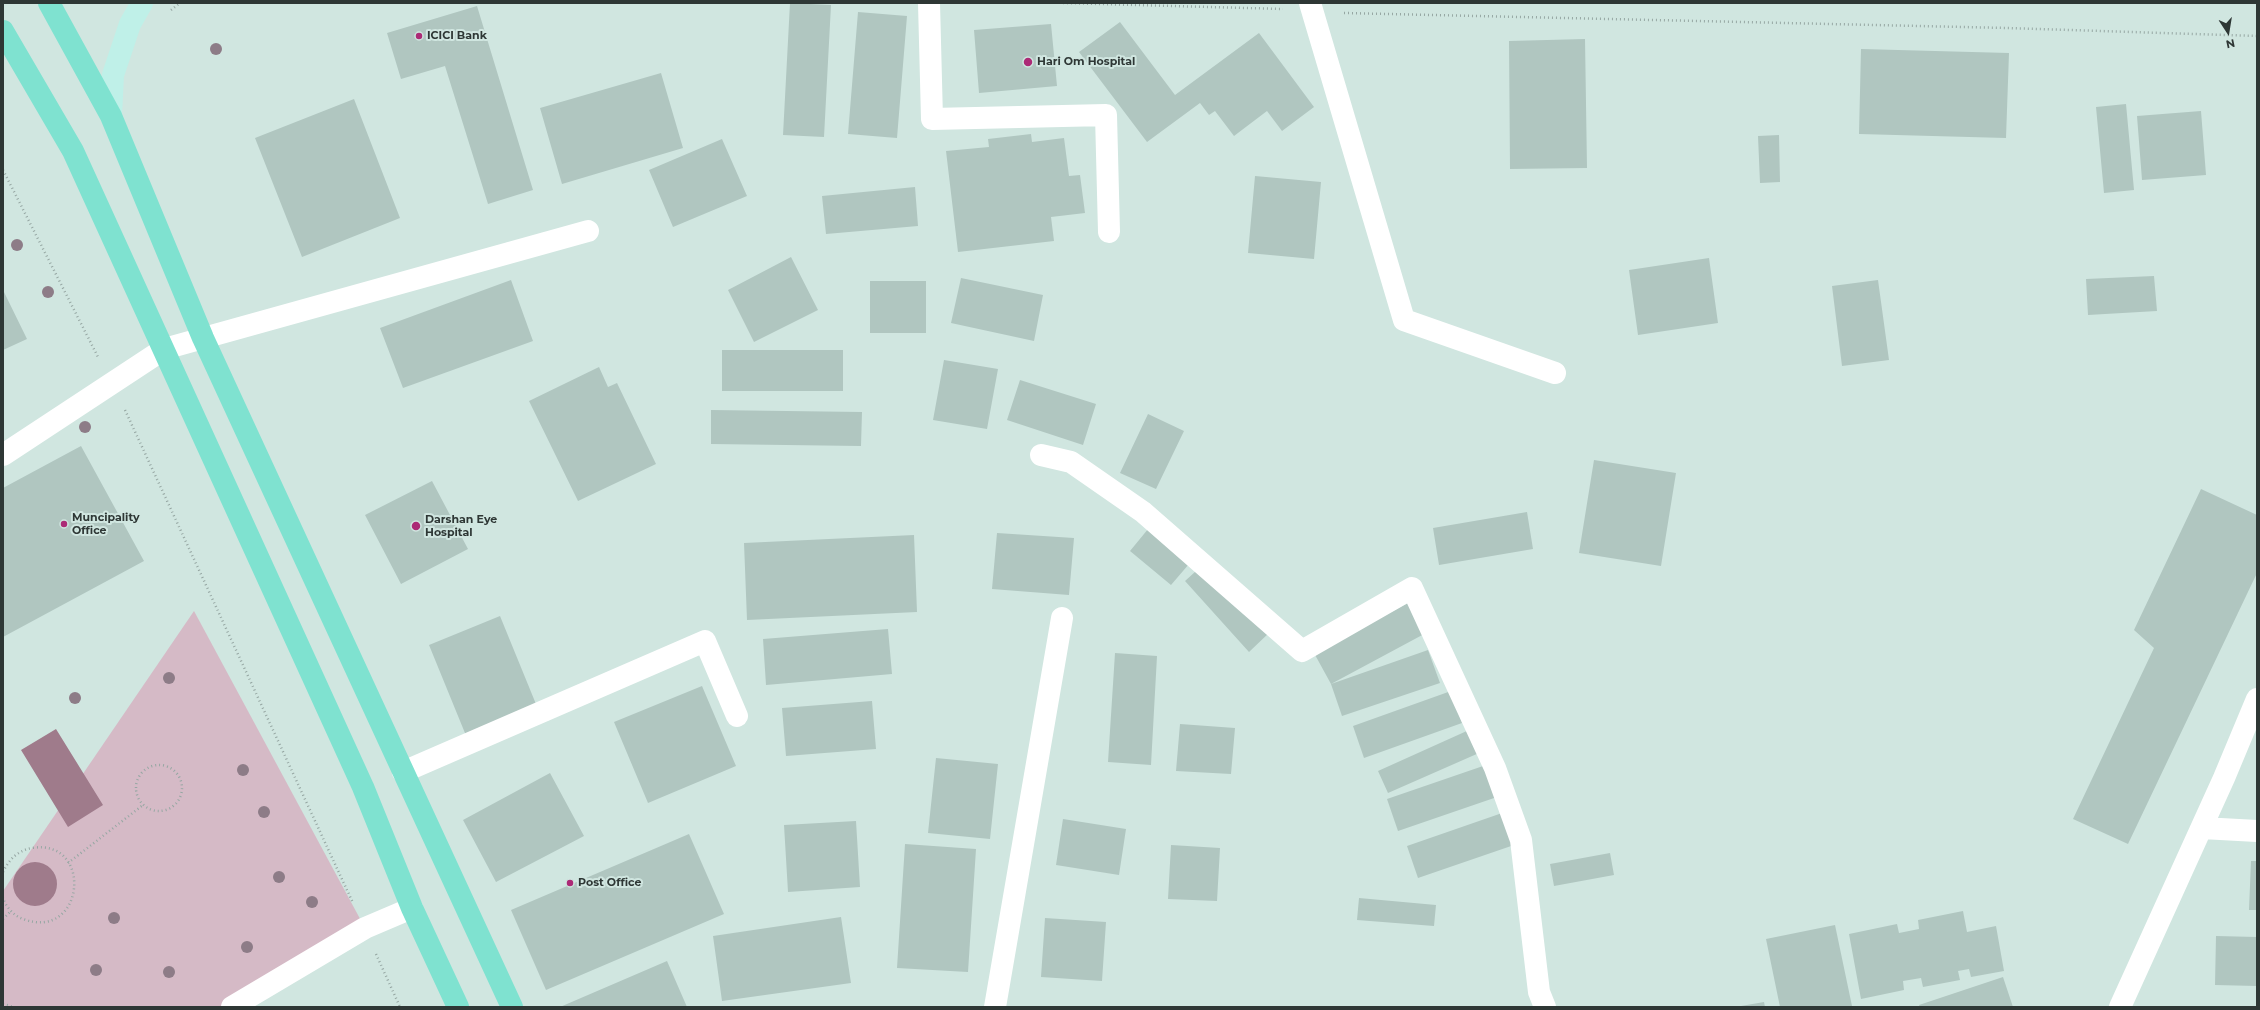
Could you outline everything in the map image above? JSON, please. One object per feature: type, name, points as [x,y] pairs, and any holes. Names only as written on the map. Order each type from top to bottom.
[{"type":"main road","points":[[49,3],[111,116],[203,338],[512,1007]]},
{"type":"main road","points":[[111,116],[113,75],[130,24],[142,3]]},
{"type":"main road","points":[[3,31],[73,151],[363,787],[412,908],[458,1007]]},
{"type":"main road","points":[[3,52],[30,78]]},
{"type":"street","points":[[929,3],[932,119],[1106,115],[1109,232]]},
{"type":"street","points":[[1310,7],[1404,320],[1555,373]]},
{"type":"street","points":[[3,455],[164,349],[588,230]]},
{"type":"street","points":[[1041,455],[1071,462],[1143,512],[1302,651],[1412,588],[1495,768],[1520,840],[1539,992],[1545,1007]]},
{"type":"street","points":[[995,1007],[1062,618]]},
{"type":"street","points":[[403,772],[705,641],[737,716]]},
{"type":"street","points":[[2120,1007],[2202,828],[2257,699]]},
{"type":"street","points":[[2202,828],[2257,831]]},
{"type":"street","points":[[232,1007],[365,928],[412,908]]},
{"type":"path","points":[[1063,3],[1310,7],[1328,13],[1999,28],[2257,36]]},
{"type":"path","points":[[3,170],[136,433],[365,928],[400,1007]]},
{"type":"path","points":[[152,766],[166,766],[178,775],[182,788],[178,802],[165,811],[157,812],[149,810],[143,805],[138,799],[136,791],[138,779],[145,770],[152,766]]},
{"type":"path","points":[[68,862],[143,805]]},
{"type":"path","points":[[3,872],[6,864],[25,849],[37,848],[54,851],[68,862],[74,873],[76,885],[74,897],[68,907],[59,915],[48,921],[34,922],[22,919],[11,911],[3,898]]},
{"type":"path","points":[[3,919],[11,911]]},
{"type":"path","points":[[3,1004],[14,1007]]},
{"type":"shaded area","points":[[194,611],[365,928],[230,1007],[3,1007],[3,891]]},
{"type":"shaded area","points":[[56,729],[103,805],[68,827],[21,750]]},
{"type":"shaded area","points":[[31,862],[39,862],[51,868],[57,880],[57,888],[51,900],[39,906],[31,906],[19,900],[13,888],[13,880],[19,868]]},
{"type":"building","points":[[790,3],[831,5],[824,137],[783,135]]},
{"type":"building","points":[[477,6],[533,190],[488,204],[445,66],[401,79],[387,33]]},
{"type":"building","points":[[858,12],[907,16],[897,138],[848,134]]},
{"type":"building","points":[[1120,22],[1175,95],[1259,33],[1314,107],[1282,131],[1267,111],[1234,136],[1215,111],[1209,115],[1200,103],[1147,142],[1079,52]]},
{"type":"building","points":[[1051,24],[1057,86],[979,93],[974,30]]},
{"type":"building","points":[[1585,39],[1587,168],[1510,169],[1509,41]]},
{"type":"building","points":[[1861,49],[2009,53],[2006,138],[1859,134]]},
{"type":"building","points":[[661,73],[683,148],[562,184],[540,108]]},
{"type":"building","points":[[354,99],[400,218],[302,257],[255,138]]},
{"type":"building","points":[[2126,104],[2134,190],[2104,193],[2096,107]]},
{"type":"building","points":[[2201,111],[2206,175],[2142,180],[2137,116]]},
{"type":"building","points":[[1031,134],[1032,142],[1064,138],[1069,176],[1080,175],[1085,213],[1051,217],[1054,241],[958,252],[946,151],[989,147],[988,139]]},
{"type":"building","points":[[1779,135],[1780,182],[1760,183],[1758,136]]},
{"type":"building","points":[[722,139],[747,196],[673,227],[649,170]]},
{"type":"building","points":[[1255,176],[1321,182],[1314,259],[1248,253]]},
{"type":"building","points":[[915,187],[918,226],[826,234],[822,196]]},
{"type":"building","points":[[791,257],[818,310],[754,342],[728,290]]},
{"type":"building","points":[[1709,258],[1718,323],[1638,335],[1629,270]]},
{"type":"building","points":[[2154,276],[2157,311],[2088,315],[2086,279]]},
{"type":"building","points":[[961,278],[1043,295],[1034,341],[951,323]]},
{"type":"building","points":[[511,280],[533,341],[403,388],[380,328]]},
{"type":"building","points":[[1878,280],[1889,360],[1842,366],[1832,286]]},
{"type":"building","points":[[870,281],[926,281],[926,333],[870,333]]},
{"type":"building","points":[[3,290],[27,339],[3,350]]},
{"type":"building","points":[[722,350],[843,350],[843,391],[722,391]]},
{"type":"building","points":[[944,360],[998,369],[987,429],[933,420]]},
{"type":"building","points":[[599,367],[608,387],[617,383],[656,464],[578,501],[529,401]]},
{"type":"building","points":[[1020,380],[1096,404],[1083,445],[1007,420]]},
{"type":"building","points":[[711,410],[862,412],[861,446],[711,444]]},
{"type":"building","points":[[1148,414],[1184,431],[1156,489],[1120,473]]},
{"type":"building","name":"Muncipality Office","points":[[81,446],[144,561],[3,637],[3,488]]},
{"type":"building","points":[[1594,460],[1676,473],[1661,566],[1579,553]]},
{"type":"building","points":[[432,481],[468,549],[401,584],[365,515]]},
{"type":"building","points":[[2201,489],[2257,515],[2257,573],[2128,844],[2073,819],[2154,648],[2134,630]]},
{"type":"building","points":[[1527,512],[1533,549],[1439,565],[1433,528]]},
{"type":"building","points":[[1153,523],[1195,557],[1171,585],[1130,551]]},
{"type":"building","points":[[997,533],[1074,538],[1069,595],[992,589]]},
{"type":"building","points":[[914,535],[917,612],[747,620],[744,543]]},
{"type":"building","points":[[1206,562],[1270,632],[1249,652],[1185,581]]},
{"type":"building","points":[[1410,602],[1426,633],[1331,684],[1314,653]]},
{"type":"building","points":[[500,616],[538,709],[467,738],[429,645]]},
{"type":"building","points":[[888,629],[892,674],[766,685],[763,639]]},
{"type":"building","points":[[1428,650],[1440,683],[1342,716],[1331,684]]},
{"type":"building","points":[[1115,653],[1157,656],[1151,765],[1108,762]]},
{"type":"building","points":[[702,686],[736,766],[648,803],[614,722]]},
{"type":"building","points":[[1451,691],[1462,723],[1364,758],[1353,726]]},
{"type":"building","points":[[872,701],[876,749],[786,756],[782,708]]},
{"type":"building","points":[[1180,724],[1235,728],[1231,774],[1176,771]]},
{"type":"building","points":[[1469,730],[1479,753],[1388,793],[1378,771]]},
{"type":"building","points":[[936,758],[998,764],[990,839],[928,833]]},
{"type":"building","points":[[1486,765],[1497,797],[1398,831],[1387,799]]},
{"type":"building","points":[[550,773],[584,836],[496,882],[463,820]]},
{"type":"building","points":[[1505,812],[1517,844],[1418,878],[1407,846]]},
{"type":"building","points":[[1063,819],[1126,829],[1119,875],[1056,865]]},
{"type":"building","points":[[856,821],[860,887],[788,892],[784,825]]},
{"type":"building","points":[[689,834],[724,914],[546,990],[511,910]]},
{"type":"building","points":[[905,844],[976,849],[968,972],[897,968]]},
{"type":"building","points":[[1171,845],[1220,848],[1217,901],[1168,899]]},
{"type":"building","points":[[1610,853],[1614,875],[1554,886],[1550,864]]},
{"type":"building","points":[[2251,861],[2257,861],[2257,910],[2249,910]]},
{"type":"building","points":[[1359,898],[1436,905],[1434,926],[1357,920]]},
{"type":"building","points":[[1963,911],[1967,932],[1996,926],[2004,971],[1971,977],[1969,969],[1958,971],[1960,980],[1923,987],[1921,978],[1903,981],[1904,990],[1861,999],[1849,934],[1897,924],[1899,933],[1919,929],[1918,920]]},
{"type":"building","points":[[841,917],[851,983],[722,1001],[713,936]]},
{"type":"building","points":[[1045,918],[1106,922],[1102,981],[1041,977]]},
{"type":"building","points":[[1835,925],[1852,1006],[1780,1007],[1766,939]]},
{"type":"building","points":[[2216,936],[2257,937],[2257,986],[2215,985]]},
{"type":"building","points":[[667,961],[687,1007],[560,1007]]},
{"type":"building","points":[[2003,977],[2013,1007],[1920,1007],[1919,1005]]},
{"type":"building","points":[[1764,1002],[1765,1007],[1741,1006]]},
{"type":"place","name":"ICICI Bank","points":[[419,36]]},
{"type":"place","name":"Hari Om Hospital","points":[[1028,62]]},
{"type":"place","name":"Muncipality Office","points":[[64,524]]},
{"type":"place","name":"Darshan Eye Hospital","points":[[416,526]]},
{"type":"place","name":"Post Office","points":[[570,883]]}]
